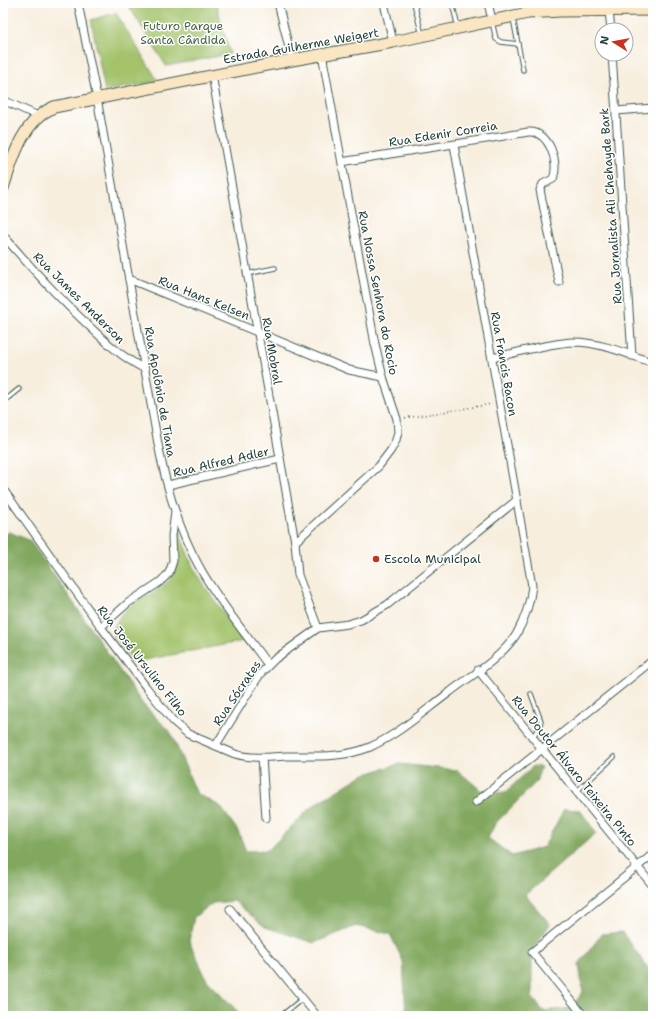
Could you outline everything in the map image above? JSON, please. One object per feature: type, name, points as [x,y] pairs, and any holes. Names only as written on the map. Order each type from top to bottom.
[{"type":"street","name":"Rua Apolônio de Tiana","points":[[78,3],[97,98],[158,444],[175,510],[200,568],[219,598],[268,665]]},
{"type":"street","points":[[278,3],[292,60]]},
{"type":"street","points":[[384,3],[393,42]]},
{"type":"street","points":[[488,3],[492,20]]},
{"type":"street","name":"Estrada Guilherme Weigert","points":[[3,188],[19,145],[30,124],[38,116],[54,107],[322,54],[393,42],[513,16],[546,11],[610,7],[653,10]]},
{"type":"street","points":[[610,7],[611,22]]},
{"type":"street","name":"Rua Nossa Senhora do Rocio","points":[[295,542],[386,459],[396,440],[398,432],[398,419],[383,377],[374,344],[322,54]]},
{"type":"street","name":"Rua Jornalista Ali Chehayde Bark","points":[[613,62],[632,356]]},
{"type":"street","name":"Rua Mobral","points":[[212,76],[295,542],[298,575],[318,628]]},
{"type":"street","points":[[3,100],[38,116]]},
{"type":"street","points":[[616,111],[653,108]]},
{"type":"street","name":"Rua Edenir Correia","points":[[342,162],[534,131],[539,133],[552,151],[556,170],[554,179],[543,184],[540,190],[559,282]]},
{"type":"street","name":"Rua Francis Bacon","points":[[454,145],[532,586]]},
{"type":"street","name":"Rua James Anderson","points":[[3,235],[35,272],[80,317],[123,357],[145,369]]},
{"type":"street","name":"Rua Hans Kelsen","points":[[129,279],[349,370],[383,377]]},
{"type":"street","points":[[492,358],[552,345],[574,342],[597,346],[653,363]]},
{"type":"street","name":"Rua Alfred Adler","points":[[168,485],[280,459]]},
{"type":"street","name":"Rua José Ursulino Filho","points":[[3,489],[101,627],[173,721],[188,734],[241,756],[262,757],[338,755],[370,747],[407,724],[500,652],[515,636],[527,613],[532,586]]},
{"type":"street","name":"Rua Sócrates","points":[[216,745],[257,679],[268,665],[318,628],[348,624],[361,620],[375,613],[387,605],[517,500]]},
{"type":"street","points":[[101,627],[128,603],[160,582],[169,573],[173,561],[172,536],[175,510]]},
{"type":"street","points":[[476,802],[653,660]]},
{"type":"street","name":"Rua Doutor Álvaro Teixeira Pinto","points":[[478,670],[653,886]]},
{"type":"street","points":[[262,757],[266,818]]},
{"type":"street","points":[[584,1016],[532,952],[653,854]]},
{"type":"street","points":[[230,909],[318,1016]]},
{"type":"lane","points":[[414,3],[422,36]]},
{"type":"lane","points":[[452,3],[458,28]]},
{"type":"lane","points":[[513,16],[523,70]]},
{"type":"lane","points":[[492,20],[494,36],[496,39],[502,42],[518,44]]},
{"type":"lane","points":[[247,274],[275,268]]},
{"type":"lane","points":[[3,402],[19,389]]},
{"type":"lane","points":[[531,694],[541,721],[533,737]]},
{"type":"lane","points":[[577,792],[614,757]]},
{"type":"lane","points":[[281,1016],[303,998]]},
{"type":"path","points":[[398,419],[499,402]]},
{"type":"green space","name":"Futuro Parque Santa Cândida","points":[[127,3],[216,3],[230,54],[166,66]]},
{"type":"green space","points":[[116,13],[158,81],[105,91],[91,20]]},
{"type":"green space","points":[[177,527],[193,567],[203,584],[244,641],[134,662],[112,632],[120,617],[127,609],[134,603],[158,589],[171,578],[175,571],[178,555]]},
{"type":"green space","points":[[9,532],[29,540],[142,703],[171,733],[197,794],[220,806],[238,831],[246,851],[268,850],[311,807],[362,775],[399,764],[457,770],[483,792],[505,793],[533,766],[541,767],[536,782],[495,824],[488,838],[512,856],[544,847],[564,809],[580,810],[596,833],[525,895],[550,924],[532,951],[532,997],[543,1011],[571,1008],[583,992],[579,964],[602,934],[622,932],[653,975],[653,1016],[406,1016],[403,961],[390,934],[356,926],[314,943],[265,927],[234,901],[213,903],[194,917],[189,941],[207,980],[242,1016],[3,1016],[3,536]]},
{"type":"place","name":"Escola Municipal","points":[[376,559]]}]
